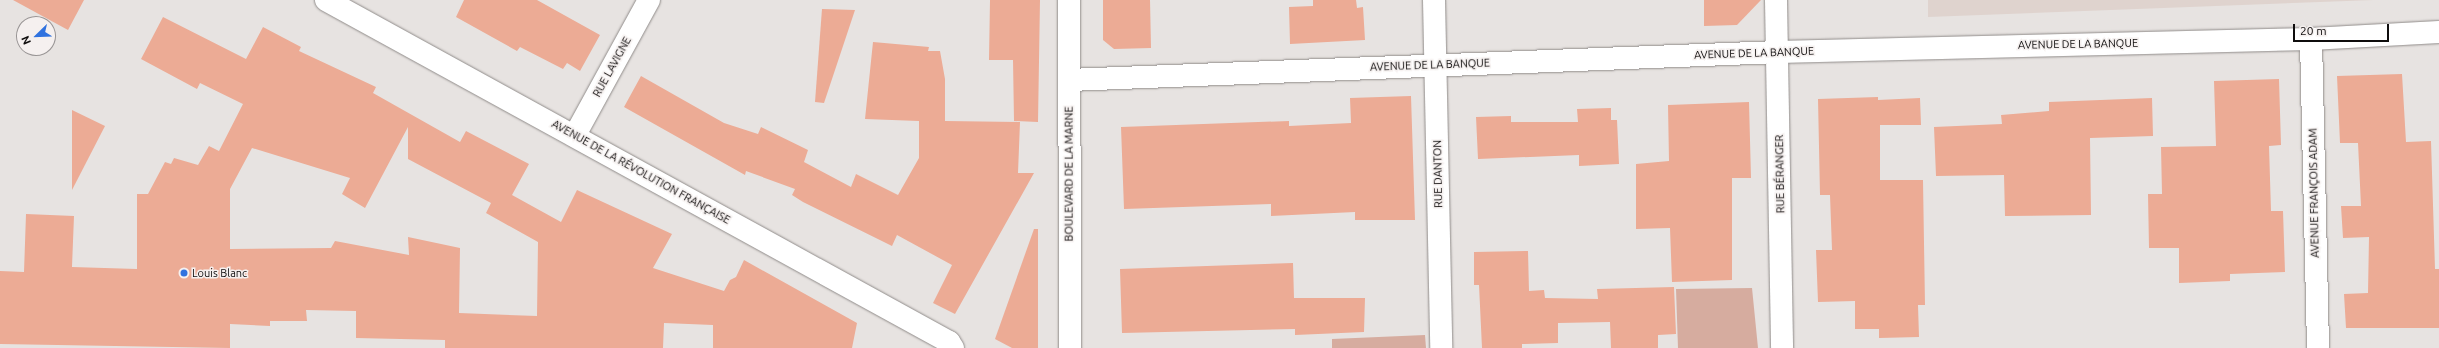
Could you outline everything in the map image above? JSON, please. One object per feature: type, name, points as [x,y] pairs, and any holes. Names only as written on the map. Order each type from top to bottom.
[{"type":"street","name":"AVENUE DE LA RÉVOLUTION FRANÇAISE","points":[[326,0],[575,135],[949,342],[953,348]]},
{"type":"street","name":"RUE LAVIGNE","points":[[575,135],[649,0]]},
{"type":"street","name":"BOULEVARD DE LA MARNE","points":[[1069,0],[1068,80],[1070,348]]},
{"type":"street","name":"RUE DANTON","points":[[1434,0],[1437,65],[1441,348]]},
{"type":"street","name":"RUE BÉRANGER","points":[[1776,0],[1782,348]]},
{"type":"street","name":"AVENUE DE LA BANQUE","points":[[1068,80],[1778,52],[2311,39],[2439,32]]},
{"type":"street","name":"AVENUE FRANÇOIS ADAM","points":[[2311,39],[2318,348]]},
{"type":"shaded area","points":[[1928,0],[2374,0],[1928,17]]},
{"type":"shaded area","points":[[1752,288],[1758,348],[1678,348],[1676,289]]},
{"type":"shaded area","points":[[1425,335],[1426,348],[1332,348],[1332,339]]},
{"type":"building","points":[[13,0],[84,0],[68,30],[56,23],[56,16],[42,16]]},
{"type":"building","points":[[464,0],[537,0],[600,35],[580,71],[567,63],[563,69],[520,47],[517,51],[456,17]]},
{"type":"building","points":[[990,0],[1040,0],[1038,122],[1014,121],[1013,60],[989,60]]},
{"type":"building","points":[[1103,0],[1150,0],[1151,48],[1114,49],[1103,40]]},
{"type":"building","points":[[1313,0],[1356,0],[1357,8],[1363,7],[1365,40],[1290,44],[1289,7],[1313,6]]},
{"type":"building","points":[[1704,0],[1761,0],[1737,25],[1704,26]]},
{"type":"building","points":[[822,9],[855,10],[824,103],[815,102]]},
{"type":"building","points":[[163,17],[246,59],[263,27],[301,47],[299,51],[376,87],[373,93],[460,142],[466,131],[529,164],[512,195],[561,222],[577,190],[672,234],[653,268],[724,291],[730,280],[736,277],[744,260],[857,323],[852,348],[713,348],[713,325],[664,323],[663,348],[445,348],[445,340],[356,338],[356,311],[306,310],[307,321],[270,321],[270,326],[230,324],[230,348],[0,344],[0,271],[24,272],[26,214],[74,216],[72,267],[137,269],[137,194],[148,194],[165,162],[171,164],[174,158],[198,165],[209,146],[219,151],[243,104],[200,83],[197,89],[141,59]],"holes":[[[408,127],[408,159],[491,203],[486,213],[538,242],[537,316],[459,313],[460,248],[408,237],[409,255],[335,241],[331,248],[230,249],[230,189],[252,148],[350,178],[342,194],[365,208]]]},
{"type":"building","points":[[873,42],[929,47],[928,51],[940,51],[945,79],[945,121],[1020,122],[1018,173],[1034,173],[955,314],[933,303],[952,265],[897,235],[892,246],[803,202],[792,195],[795,189],[746,171],[745,175],[624,107],[641,76],[724,123],[758,134],[761,127],[808,150],[804,162],[851,187],[856,174],[898,195],[919,158],[919,121],[865,119]]},
{"type":"building","points":[[2402,74],[2406,142],[2431,141],[2435,269],[2439,269],[2439,328],[2346,328],[2344,294],[2368,293],[2369,237],[2343,238],[2341,206],[2361,206],[2358,143],[2340,143],[2337,76]]},
{"type":"building","points":[[2279,79],[2281,145],[2269,146],[2271,211],[2283,211],[2285,272],[2230,274],[2230,281],[2179,283],[2179,248],[2149,248],[2148,194],[2162,194],[2161,147],[2216,146],[2214,81]]},
{"type":"building","points":[[1411,96],[1415,220],[1355,220],[1355,212],[1271,216],[1271,204],[1124,209],[1121,127],[1289,121],[1289,126],[1351,123],[1350,98]]},
{"type":"building","points":[[1878,97],[1878,100],[1920,98],[1921,125],[1880,125],[1880,180],[1923,180],[1925,305],[1918,305],[1919,337],[1879,338],[1879,329],[1855,329],[1855,301],[1818,302],[1816,250],[1832,250],[1830,195],[1820,195],[1818,99]]},
{"type":"building","points":[[2152,98],[2153,136],[2090,138],[2091,215],[2005,216],[2004,175],[1936,176],[1934,127],[2002,124],[2001,115],[2049,111],[2049,102]]},
{"type":"building","points":[[1749,102],[1751,178],[1732,178],[1732,280],[1672,282],[1670,228],[1636,229],[1636,164],[1669,161],[1668,105]]},
{"type":"building","points":[[1611,108],[1611,120],[1617,120],[1619,164],[1579,166],[1579,155],[1478,159],[1476,117],[1511,116],[1511,122],[1578,122],[1577,109]]},
{"type":"building","points":[[72,110],[105,126],[72,190]]},
{"type":"building","points":[[1034,229],[1038,229],[1038,348],[1012,348],[995,339]]},
{"type":"building","points":[[1528,251],[1529,291],[1544,290],[1545,298],[1598,299],[1597,289],[1674,287],[1676,334],[1658,335],[1658,348],[1611,348],[1610,322],[1558,323],[1558,343],[1522,344],[1522,348],[1482,348],[1479,285],[1474,285],[1474,252]]},
{"type":"building","points":[[1293,263],[1294,298],[1365,298],[1364,332],[1295,335],[1295,329],[1122,333],[1120,269]]},
{"type":"place","name":"Louis Blanc","points":[[184,273]]}]
